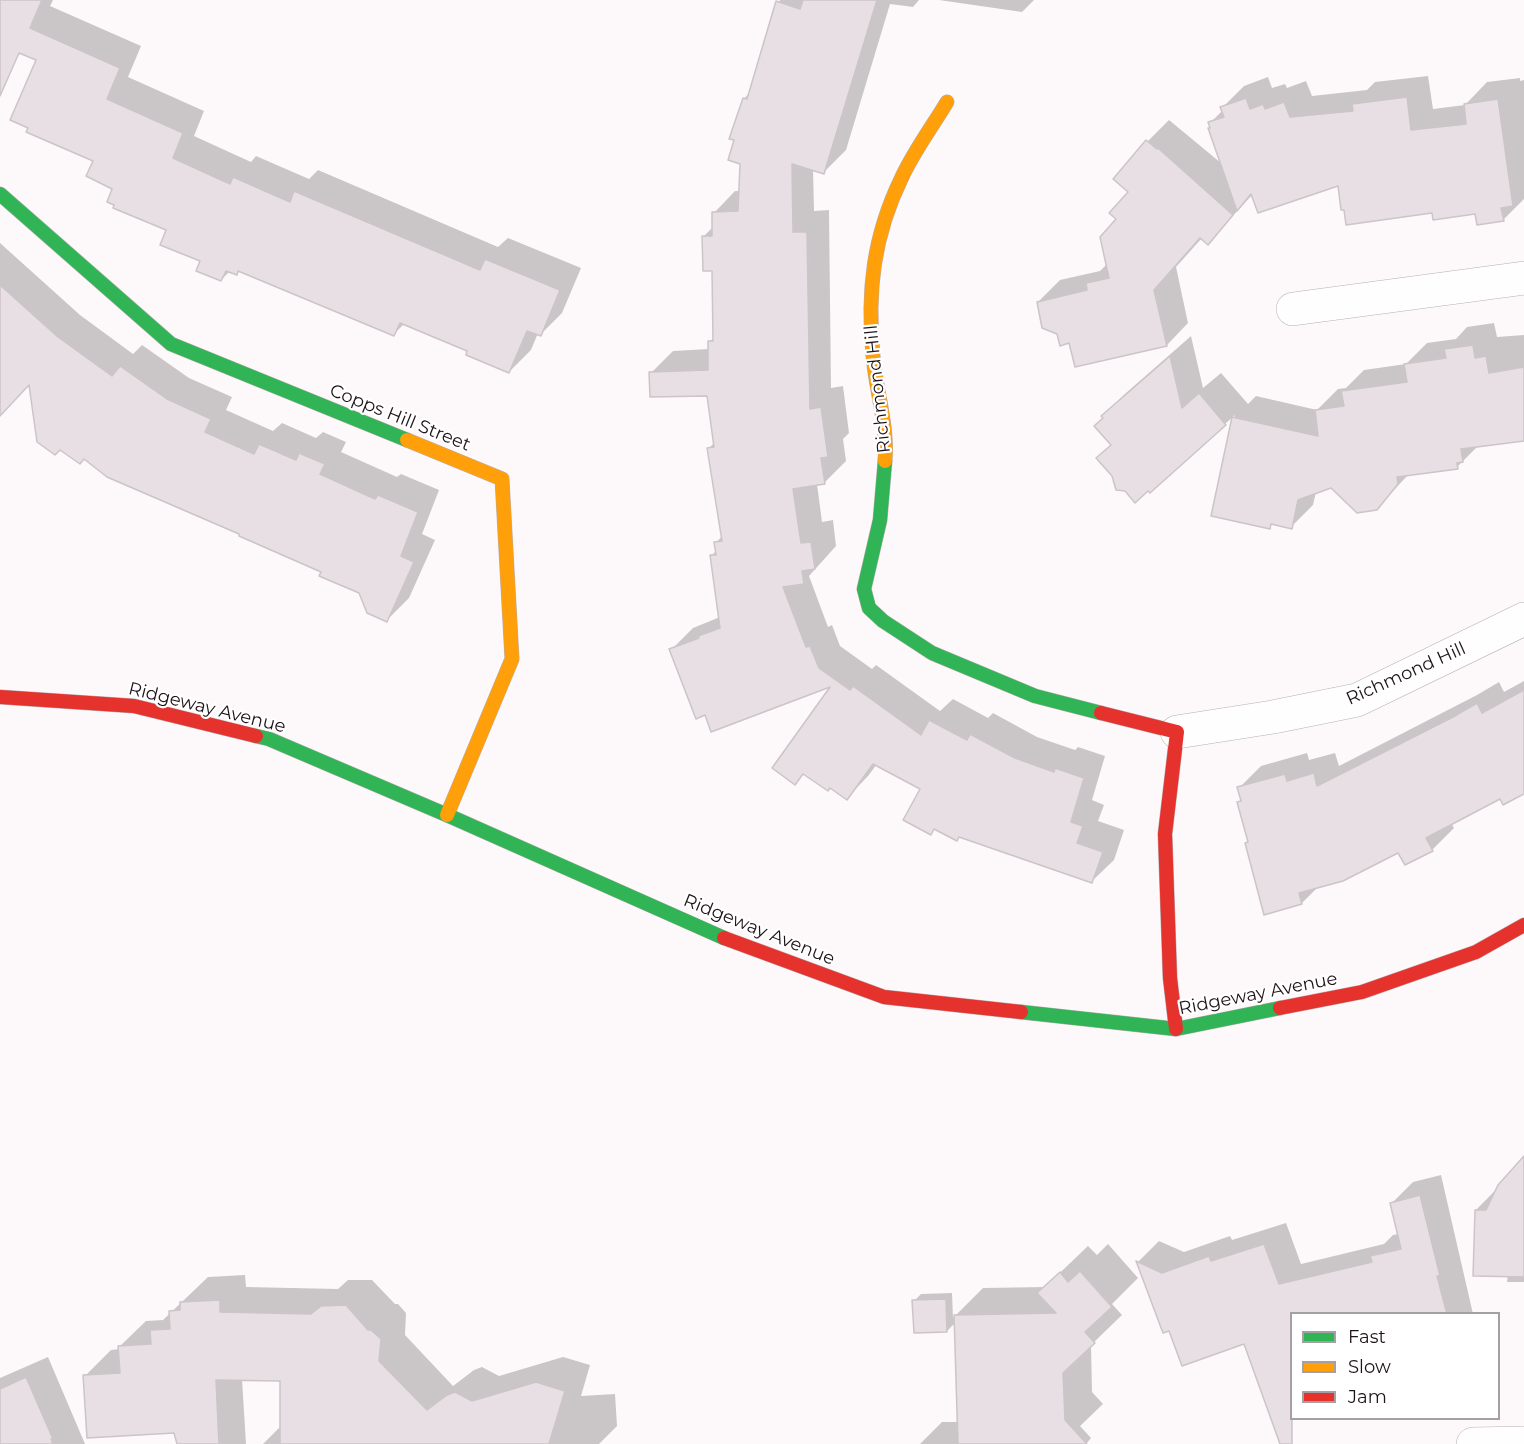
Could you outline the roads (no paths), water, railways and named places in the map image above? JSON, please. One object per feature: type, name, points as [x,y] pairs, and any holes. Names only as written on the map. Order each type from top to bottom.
[{"type":"street","name":"Richmond Hill","points":[[947,102],[902,177],[878,240],[872,272],[870,298],[873,357],[886,446],[880,520],[864,589],[869,608],[883,621],[932,653],[1035,696],[1177,732],[1273,717],[1356,700],[1460,652],[1524,619]]},
{"type":"street","name":"Copps Hill Street","points":[[0,194],[171,344],[502,479],[512,659],[447,815]]},
{"type":"street","points":[[1293,309],[1524,278]]},
{"type":"street","name":"Ridgeway Avenue","points":[[0,697],[134,706],[269,739],[745,947],[884,997],[1176,1029],[1362,992],[1476,952],[1524,926]]},
{"type":"street","points":[[1176,1029],[1170,978],[1165,834],[1177,732]]},
{"type":"street","points":[[1473,1444],[1524,1443]]}]
